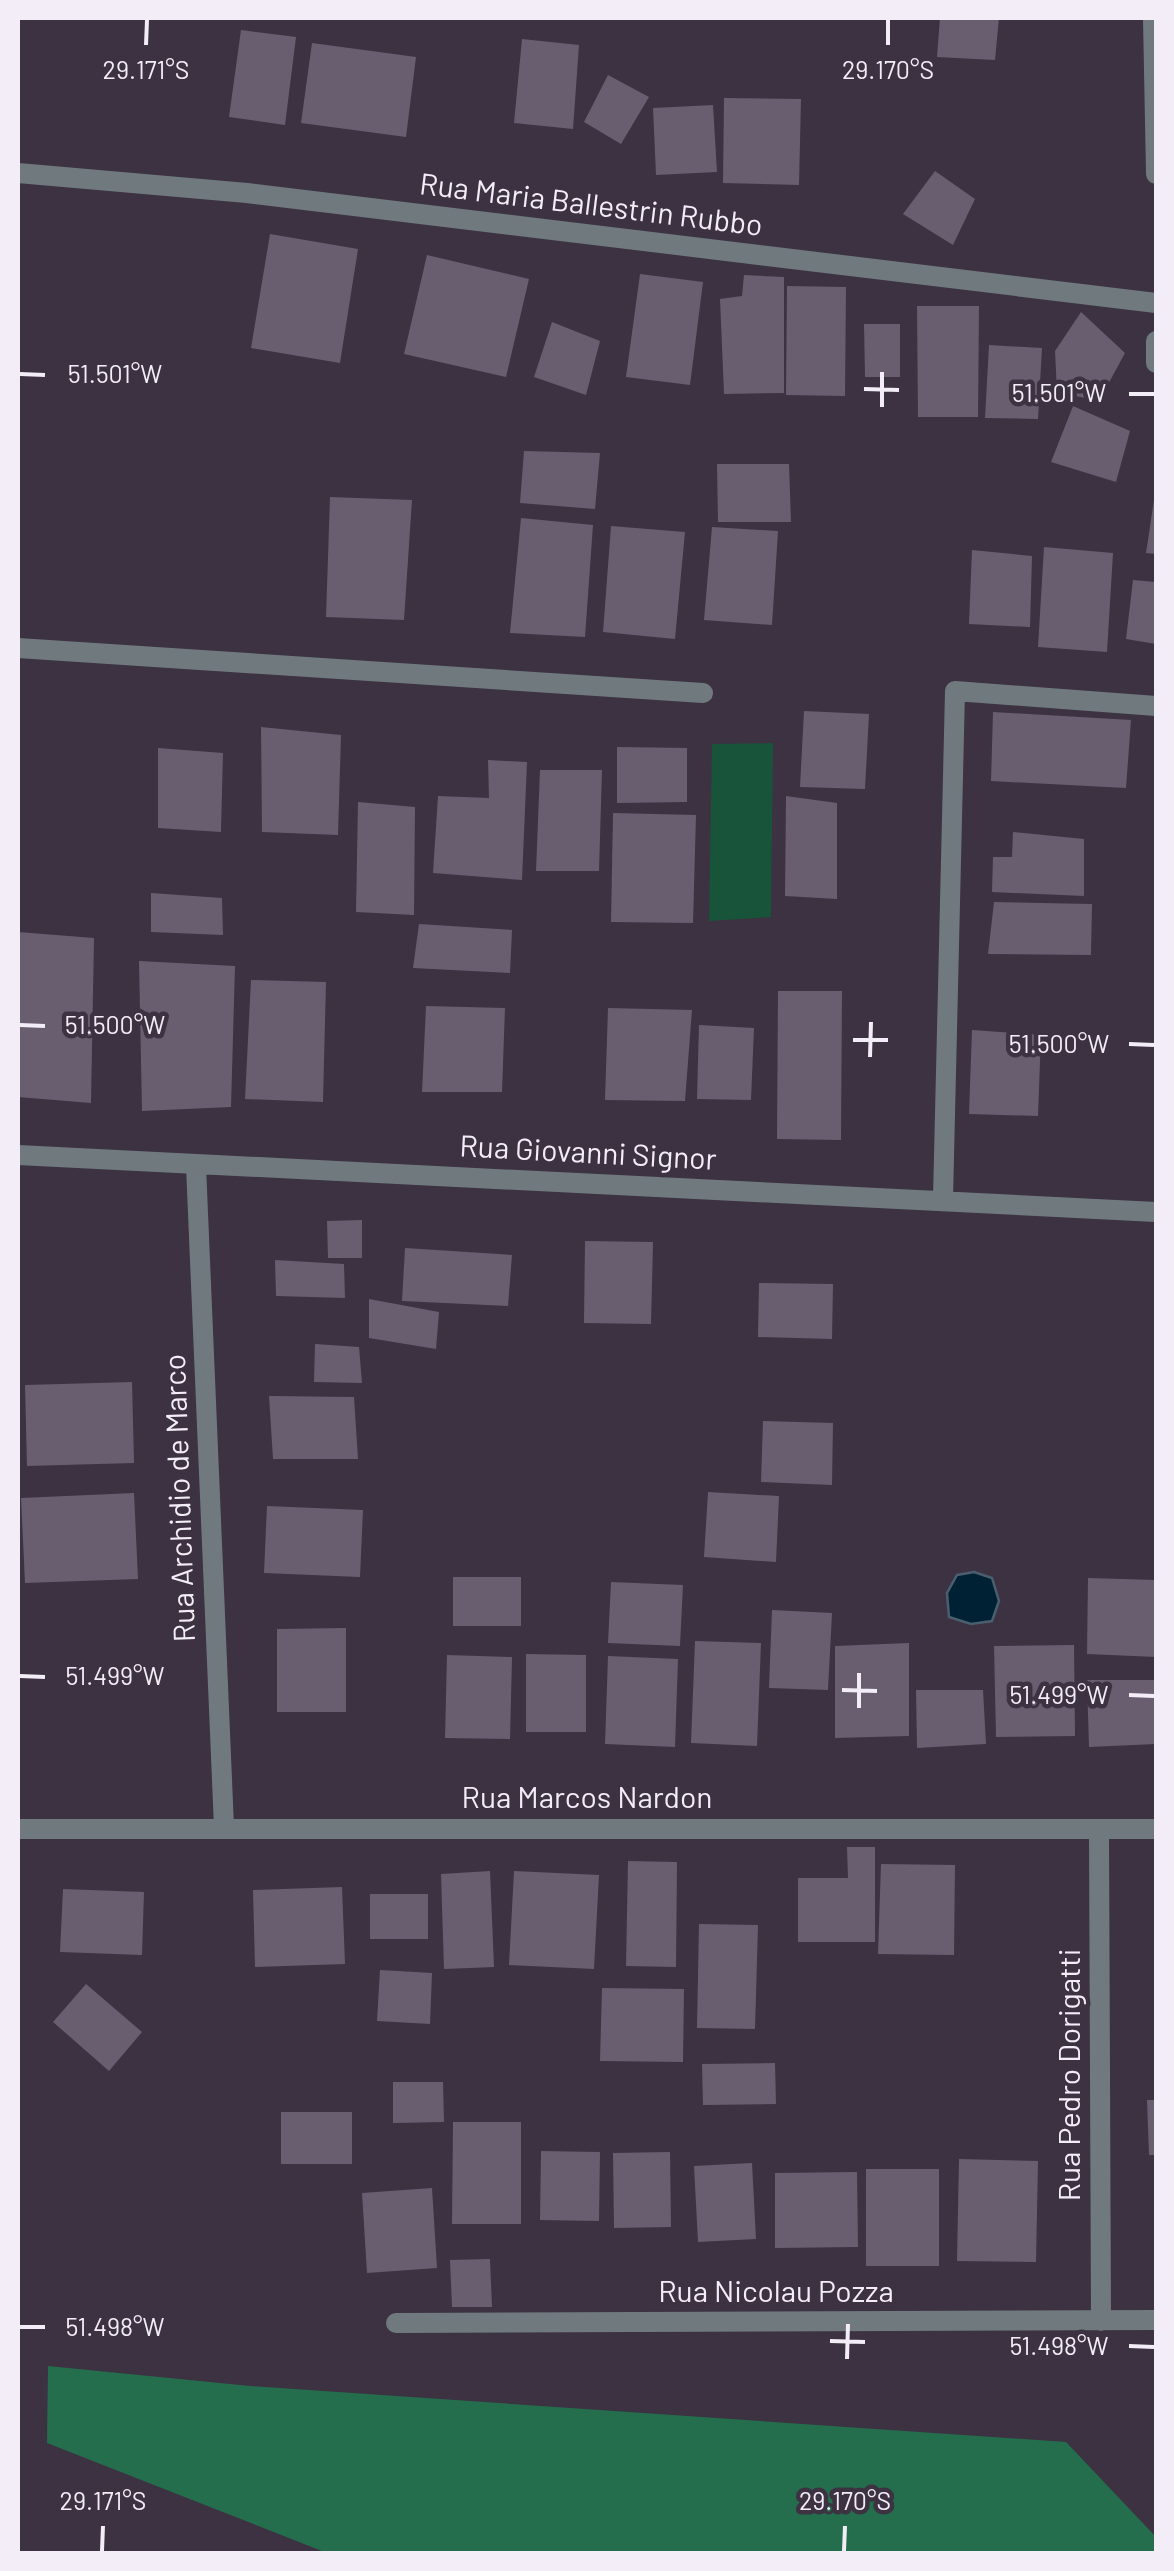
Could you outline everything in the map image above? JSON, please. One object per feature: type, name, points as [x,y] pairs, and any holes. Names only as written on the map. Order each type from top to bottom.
[{"type":"street","points":[[1153,18],[1156,174]]},
{"type":"street","name":"Rua Maria Ballestrin Rubbo","points":[[18,173],[248,193],[1156,303]]},
{"type":"street","points":[[1156,341],[1156,363]]},
{"type":"street","points":[[18,648],[703,693]]},
{"type":"street","points":[[943,1200],[955,690],[1156,706]]},
{"type":"street","name":"Rua Giovanni Signor","points":[[18,1156],[1156,1212]]},
{"type":"street","name":"Rua Archidio de Marco","points":[[196,1166],[224,1828]]},
{"type":"street","name":"Rua Marcos Nardon","points":[[18,1829],[1156,1829]]},
{"type":"street","name":"Rua Pedro Dorigatti","points":[[1099,1829],[1101,2320]]},
{"type":"street","name":"Rua Nicolau Pozza","points":[[396,2323],[1156,2320]]},
{"type":"green space","points":[[773,743],[771,917],[709,921],[712,744]]},
{"type":"green space","points":[[48,2366],[250,2386],[1066,2442],[1156,2537],[1156,2553],[327,2553],[47,2443]]},
{"type":"water","points":[[974,1572],[992,1578],[999,1601],[992,1621],[971,1624],[949,1617],[947,1593],[957,1575]]},
{"type":"building","points":[[940,18],[999,18],[995,60],[937,57]]},
{"type":"building","points":[[241,30],[296,37],[285,125],[229,117]]},
{"type":"building","points":[[522,39],[579,45],[573,129],[514,123]]},
{"type":"building","points":[[312,43],[416,57],[406,137],[301,123]]},
{"type":"building","points":[[608,75],[649,97],[621,144],[584,122]]},
{"type":"building","points":[[724,98],[801,99],[799,185],[723,183]]},
{"type":"building","points":[[713,105],[717,172],[656,175],[653,108]]},
{"type":"building","points":[[935,171],[975,199],[953,245],[903,214]]},
{"type":"building","points":[[270,234],[358,249],[340,363],[251,348]]},
{"type":"building","points":[[427,255],[529,279],[506,377],[404,354]]},
{"type":"building","points":[[640,274],[703,282],[690,385],[626,377]]},
{"type":"building","points":[[744,275],[784,277],[784,393],[724,394],[720,299],[742,296]]},
{"type":"building","points":[[787,286],[846,287],[845,396],[786,395]]},
{"type":"building","points":[[917,306],[979,306],[978,417],[918,417]]},
{"type":"building","points":[[1081,312],[1125,353],[1099,401],[1057,392],[1055,351]]},
{"type":"building","points":[[552,322],[600,341],[586,395],[534,377]]},
{"type":"building","points":[[864,324],[900,324],[900,377],[865,377]]},
{"type":"building","points":[[989,345],[1042,348],[1038,419],[985,418]]},
{"type":"building","points":[[1073,406],[1130,431],[1116,482],[1051,462]]},
{"type":"building","points":[[524,451],[600,453],[595,509],[520,503]]},
{"type":"building","points":[[717,464],[789,464],[791,522],[718,522]]},
{"type":"building","points":[[330,497],[412,500],[404,620],[326,617]]},
{"type":"building","points":[[1156,500],[1156,554],[1146,553]]},
{"type":"building","points":[[521,518],[593,525],[585,637],[510,633]]},
{"type":"building","points":[[611,526],[685,532],[675,639],[603,632]]},
{"type":"building","points":[[712,527],[778,531],[772,625],[704,620]]},
{"type":"building","points":[[1044,547],[1113,553],[1107,652],[1038,647]]},
{"type":"building","points":[[972,550],[1032,556],[1030,627],[969,624]]},
{"type":"building","points":[[1133,580],[1156,582],[1156,644],[1126,639]]},
{"type":"building","points":[[804,711],[869,714],[865,789],[800,787]]},
{"type":"building","points":[[993,712],[1131,720],[1126,788],[991,781]]},
{"type":"building","points":[[261,727],[341,735],[338,835],[262,832]]},
{"type":"building","points":[[617,747],[687,748],[687,802],[617,803]]},
{"type":"building","points":[[158,748],[223,753],[221,832],[158,828]]},
{"type":"building","points":[[488,760],[527,762],[522,880],[433,873],[438,796],[489,798]]},
{"type":"building","points":[[540,770],[602,770],[599,871],[536,871]]},
{"type":"building","points":[[786,796],[837,803],[837,899],[785,896]]},
{"type":"building","points":[[358,802],[415,807],[414,915],[356,912]]},
{"type":"building","points":[[613,813],[696,815],[693,923],[611,922]]},
{"type":"building","points":[[1013,832],[1084,839],[1084,896],[992,892],[993,857],[1012,857]]},
{"type":"building","points":[[151,893],[222,898],[223,935],[151,932]]},
{"type":"building","points":[[994,902],[1092,904],[1091,955],[988,954]]},
{"type":"building","points":[[419,924],[512,930],[510,973],[413,968]]},
{"type":"building","points":[[18,932],[94,938],[91,1103],[18,1097]]},
{"type":"building","points":[[139,961],[235,966],[231,1107],[142,1111]]},
{"type":"building","points":[[251,980],[326,982],[323,1102],[245,1099]]},
{"type":"building","points":[[778,991],[842,991],[841,1140],[777,1139]]},
{"type":"building","points":[[426,1006],[505,1008],[502,1092],[422,1092]]},
{"type":"building","points":[[608,1008],[692,1010],[685,1101],[605,1100]]},
{"type":"building","points":[[699,1025],[754,1028],[751,1100],[697,1099]]},
{"type":"building","points":[[972,1030],[1041,1035],[1038,1116],[969,1114]]},
{"type":"building","points":[[362,1220],[362,1258],[328,1258],[327,1221]]},
{"type":"building","points":[[585,1241],[653,1242],[651,1324],[584,1323]]},
{"type":"building","points":[[405,1248],[512,1255],[508,1306],[402,1301]]},
{"type":"building","points":[[275,1260],[344,1264],[345,1298],[276,1296]]},
{"type":"building","points":[[759,1283],[833,1284],[832,1339],[758,1337]]},
{"type":"building","points":[[369,1299],[439,1312],[436,1349],[369,1338]]},
{"type":"building","points":[[315,1344],[359,1347],[362,1383],[314,1382]]},
{"type":"building","points":[[132,1382],[134,1463],[27,1466],[25,1385]]},
{"type":"building","points":[[269,1396],[354,1397],[358,1459],[273,1459]]},
{"type":"building","points":[[763,1421],[833,1423],[832,1485],[761,1482]]},
{"type":"building","points":[[708,1492],[779,1496],[776,1562],[704,1557]]},
{"type":"building","points":[[134,1493],[138,1579],[25,1583],[21,1498]]},
{"type":"building","points":[[267,1506],[363,1510],[360,1577],[264,1573]]},
{"type":"building","points":[[453,1577],[521,1577],[521,1626],[453,1626]]},
{"type":"building","points":[[1088,1578],[1156,1580],[1156,1657],[1087,1654]]},
{"type":"building","points":[[611,1582],[683,1585],[680,1646],[608,1643]]},
{"type":"building","points":[[772,1610],[832,1613],[828,1690],[769,1688]]},
{"type":"building","points":[[346,1628],[346,1712],[277,1712],[277,1629]]},
{"type":"building","points":[[695,1641],[761,1643],[757,1746],[691,1743]]},
{"type":"building","points":[[909,1643],[909,1736],[835,1738],[835,1646]]},
{"type":"building","points":[[1074,1645],[1075,1736],[996,1737],[994,1646]]},
{"type":"building","points":[[526,1654],[586,1655],[586,1732],[526,1732]]},
{"type":"building","points":[[447,1655],[512,1657],[510,1739],[445,1738]]},
{"type":"building","points":[[608,1656],[678,1659],[675,1747],[605,1744]]},
{"type":"building","points":[[1087,1680],[1156,1680],[1156,1744],[1089,1747]]},
{"type":"building","points":[[916,1690],[983,1690],[986,1744],[917,1748]]},
{"type":"building","points":[[847,1847],[875,1847],[875,1942],[798,1942],[798,1878],[848,1878]]},
{"type":"building","points":[[628,1861],[677,1862],[676,1967],[626,1966]]},
{"type":"building","points":[[881,1864],[955,1865],[954,1955],[878,1954]]},
{"type":"building","points":[[490,1871],[494,1967],[444,1969],[441,1874]]},
{"type":"building","points":[[514,1871],[599,1875],[594,1969],[509,1965]]},
{"type":"building","points":[[342,1887],[345,1964],[255,1967],[253,1890]]},
{"type":"building","points":[[63,1889],[144,1892],[142,1955],[60,1952]]},
{"type":"building","points":[[370,1894],[428,1894],[428,1939],[370,1939]]},
{"type":"building","points":[[699,1924],[758,1925],[755,2029],[697,2028]]},
{"type":"building","points":[[380,1970],[432,1973],[430,2024],[377,2021]]},
{"type":"building","points":[[86,1984],[142,2032],[109,2071],[53,2022]]},
{"type":"building","points":[[602,1988],[684,1989],[683,2062],[600,2061]]},
{"type":"building","points":[[775,2063],[776,2104],[703,2105],[702,2064]]},
{"type":"building","points":[[393,2082],[443,2082],[444,2122],[393,2123]]},
{"type":"building","points":[[1147,2100],[1156,2100],[1156,2155],[1149,2155]]},
{"type":"building","points":[[281,2112],[352,2112],[352,2164],[281,2164]]},
{"type":"building","points":[[453,2122],[521,2122],[521,2224],[452,2224]]},
{"type":"building","points":[[541,2151],[600,2152],[599,2221],[540,2220]]},
{"type":"building","points":[[670,2152],[671,2227],[614,2228],[613,2153]]},
{"type":"building","points":[[959,2159],[1038,2161],[1036,2262],[957,2261]]},
{"type":"building","points":[[752,2163],[756,2239],[698,2242],[694,2166]]},
{"type":"building","points":[[866,2169],[939,2169],[939,2266],[866,2266]]},
{"type":"building","points":[[857,2172],[858,2247],[775,2248],[775,2173]]},
{"type":"building","points":[[432,2188],[437,2268],[367,2273],[362,2193]]},
{"type":"building","points":[[490,2259],[492,2307],[452,2307],[450,2260]]}]
